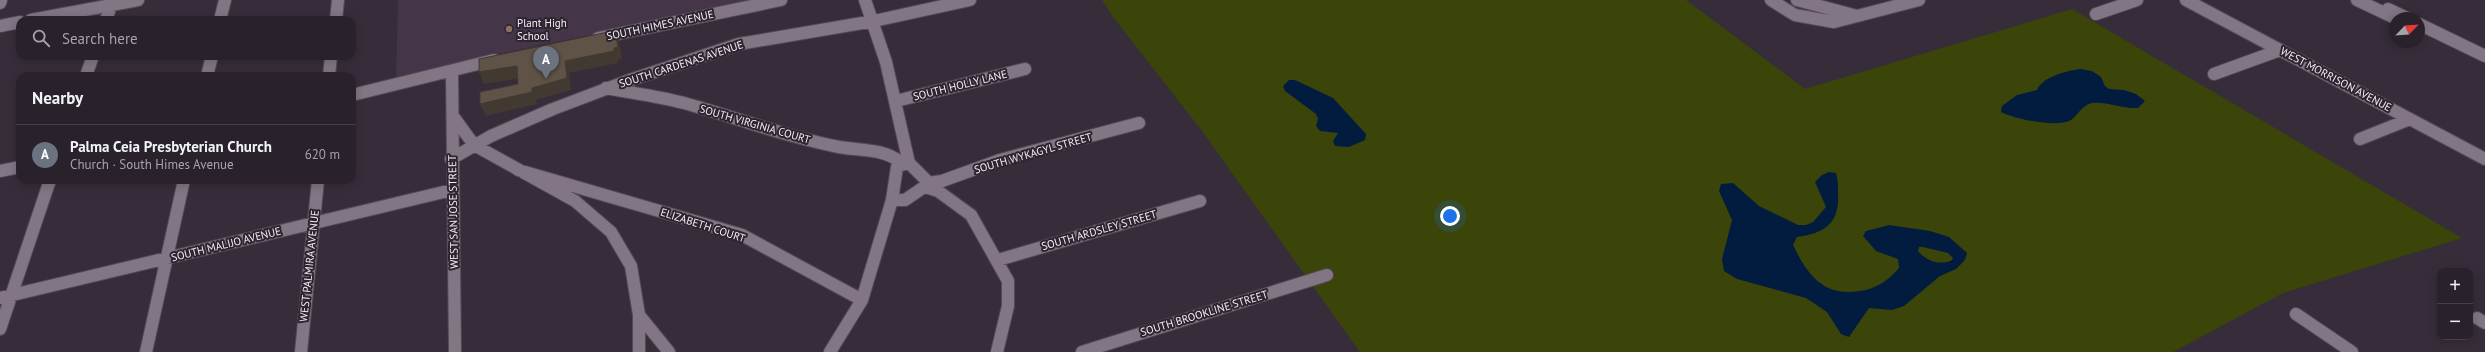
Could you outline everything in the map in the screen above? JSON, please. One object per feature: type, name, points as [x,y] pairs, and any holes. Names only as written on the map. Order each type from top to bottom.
[{"type":"street","points":[[48,16],[112,2],[138,0]]},
{"type":"street","points":[[221,16],[225,0]]},
{"type":"street","points":[[336,16],[338,0]]},
{"type":"street","name":"SOUTH HIMES AVENUE","points":[[585,41],[781,0]]},
{"type":"street","points":[[865,0],[874,21],[896,101],[900,139],[905,163],[927,185],[938,191],[971,215],[998,260],[1008,281],[1008,306],[997,352]]},
{"type":"street","name":"SOUTH CARDENAS AVENUE","points":[[451,158],[504,130],[606,88],[739,44],[874,21],[970,0]]},
{"type":"street","points":[[1771,0],[1795,15],[1834,22],[1860,17],[1919,0]]},
{"type":"street","points":[[1797,0],[1860,17]]},
{"type":"street","points":[[2096,14],[2137,0]]},
{"type":"street","name":"WEST MORRISON AVENUE","points":[[2186,0],[2485,159]]},
{"type":"street","points":[[2357,0],[2389,15]]},
{"type":"street","points":[[2370,0],[2395,12]]},
{"type":"street","points":[[107,16],[112,2]]},
{"type":"street","points":[[0,26],[16,23]]},
{"type":"street","points":[[2425,27],[2485,56]]},
{"type":"street","points":[[2425,33],[2485,61]]},
{"type":"street","points":[[2214,74],[2280,50]]},
{"type":"street","points":[[356,94],[452,72],[502,58]]},
{"type":"street","points":[[87,72],[92,60]]},
{"type":"street","points":[[208,72],[211,60]]},
{"type":"street","points":[[329,72],[331,60]]},
{"type":"street","name":"SOUTH HOLLY LANE","points":[[896,101],[1025,69]]},
{"type":"street","name":"WEST SAN JOSE STREET","points":[[452,72],[453,116],[451,158],[455,352]]},
{"type":"street","name":"SOUTH VIRGINIA COURT","points":[[606,88],[683,103],[729,118],[839,147],[883,152],[892,155],[905,163]]},
{"type":"street","points":[[453,116],[474,145],[572,200],[611,232],[630,266],[639,315],[638,352]]},
{"type":"street","points":[[2360,139],[2410,118]]},
{"type":"street","name":"SOUTH WYKAGYL STREET","points":[[927,185],[947,180],[1000,160],[1139,123]]},
{"type":"street","points":[[830,352],[862,300],[892,200],[897,167],[905,163]]},
{"type":"street","points":[[0,171],[16,168]]},
{"type":"street","name":"ELIZABETH COURT","points":[[518,170],[742,235],[862,300]]},
{"type":"street","points":[[0,329],[6,297],[48,184]]},
{"type":"street","points":[[146,352],[183,184]]},
{"type":"street","name":"WEST PALMIRA AVENUE","points":[[301,352],[318,184]]},
{"type":"street","points":[[892,200],[905,200],[927,185]]},
{"type":"street","points":[[572,200],[580,189]]},
{"type":"street","name":"SOUTH MALIJO AVENUE","points":[[6,297],[452,190]]},
{"type":"street","name":"SOUTH ARDSLEY STREET","points":[[998,260],[1200,201]]},
{"type":"street","name":"SOUTH BROOKLINE STREET","points":[[1082,352],[1327,275]]},
{"type":"street","points":[[2296,314],[2352,352]]},
{"type":"street","points":[[639,315],[669,352]]},
{"type":"shaded area","name":"Plant High School","points":[[398,0],[758,0],[483,57],[396,80]]},
{"type":"green space","points":[[1102,0],[1686,0],[1805,89],[2072,9],[2462,238],[2283,293],[2173,352],[1360,352],[1202,131],[1113,17]]},
{"type":"water","points":[[2080,69],[2092,71],[2101,77],[2105,86],[2109,89],[2124,90],[2136,94],[2145,101],[2138,108],[2092,103],[2083,108],[2071,120],[2056,123],[2025,120],[2001,112],[2002,106],[2017,95],[2037,90],[2040,85],[2055,75]]},
{"type":"water","points":[[1289,80],[1295,80],[1333,98],[1366,134],[1365,140],[1349,147],[1335,146],[1333,141],[1338,133],[1320,131],[1316,126],[1318,119],[1316,114],[1285,91],[1283,86]]},
{"type":"water","points":[[1829,172],[1836,173],[1838,182],[1837,212],[1829,225],[1816,233],[1797,237],[1793,245],[1811,275],[1827,287],[1836,291],[1847,292],[1866,290],[1882,283],[1899,268],[1898,259],[1876,251],[1863,236],[1866,231],[1889,225],[1930,231],[1949,237],[1967,253],[1965,260],[1956,269],[1940,276],[1904,306],[1892,310],[1869,308],[1849,337],[1841,334],[1827,312],[1806,298],[1737,279],[1724,271],[1722,259],[1732,220],[1719,191],[1721,184],[1733,183],[1759,206],[1798,225],[1806,225],[1813,222],[1826,207],[1815,182],[1822,175]],"holes":[[[1919,247],[1923,247],[1948,253],[1953,258],[1952,260],[1943,263],[1929,260],[1918,251]]]},
{"type":"building","points":[[613,31],[613,36],[616,35],[618,47],[614,48],[614,51],[565,61],[567,78],[532,88],[532,92],[480,104],[480,92],[518,84],[517,66],[479,72],[479,59]]},
{"type":"place","name":"Plant High School","points":[[509,29]]},
{"type":"place","name":"Palma Ceia Presbyterian Church","points":[[546,79]]}]
